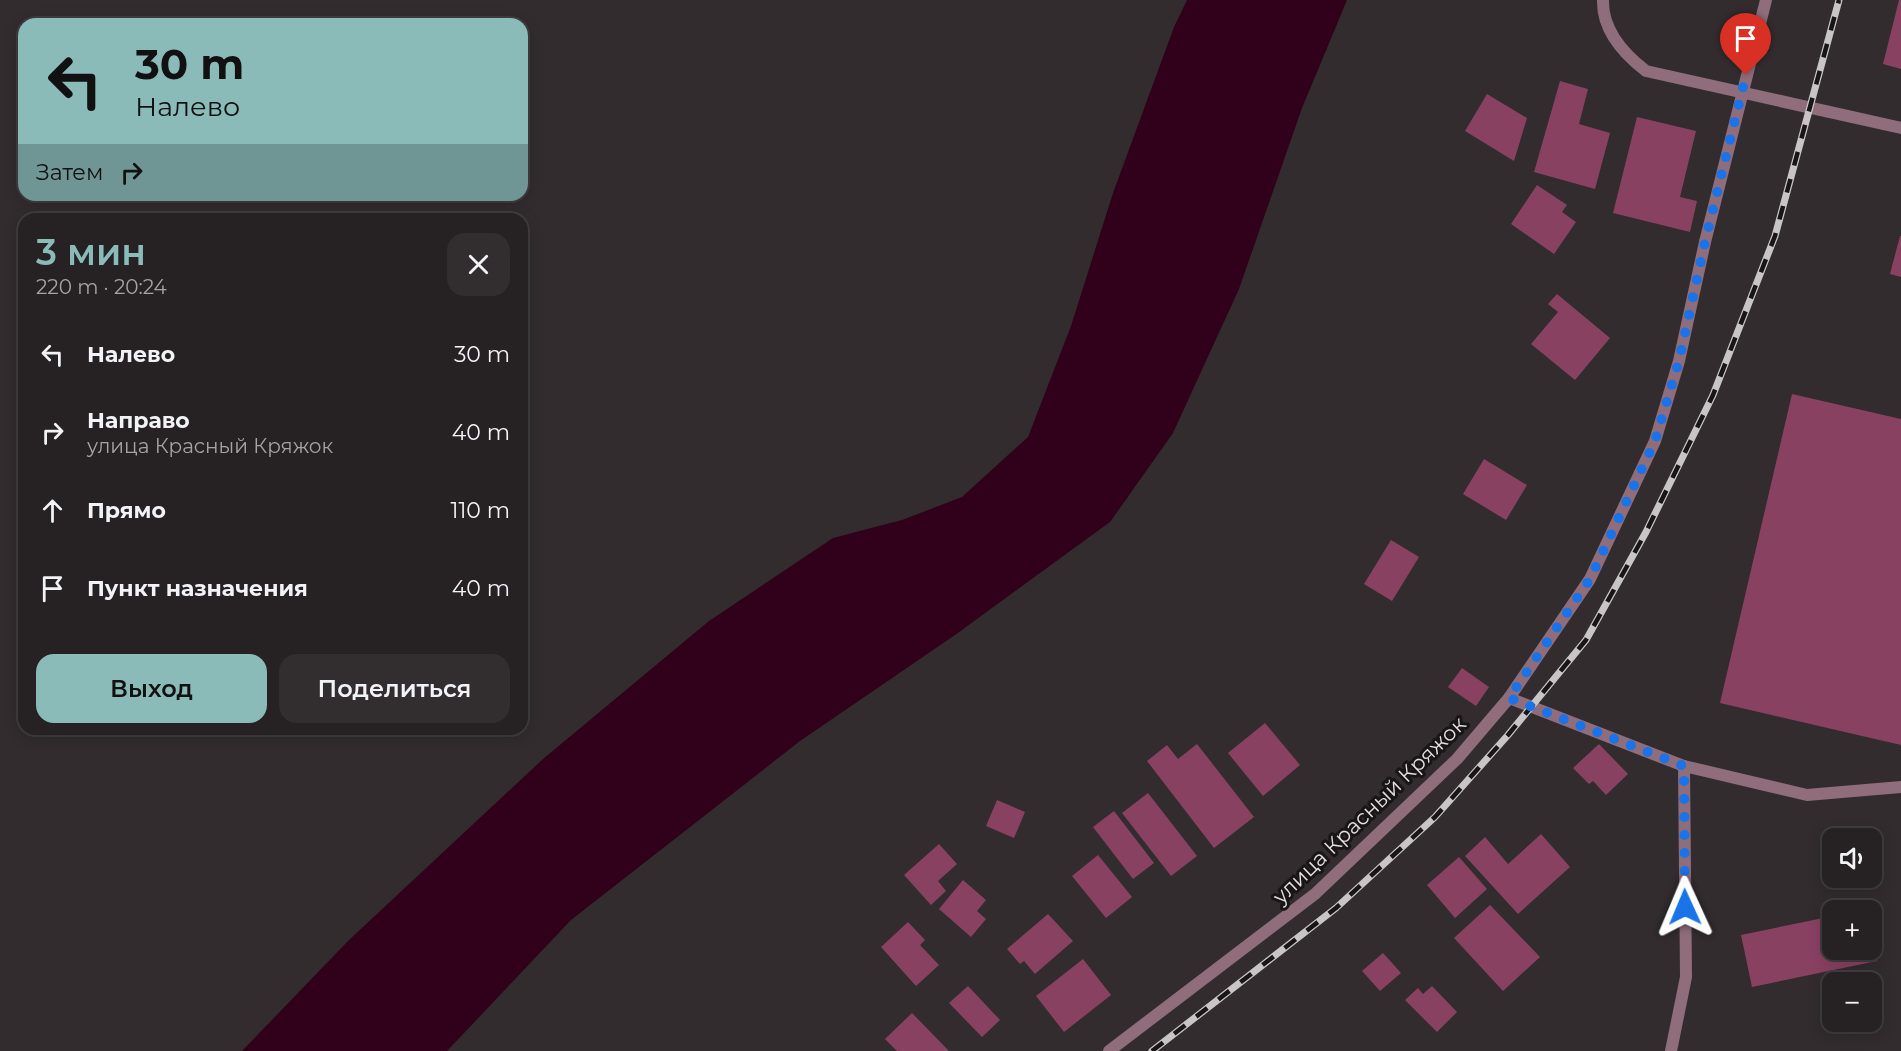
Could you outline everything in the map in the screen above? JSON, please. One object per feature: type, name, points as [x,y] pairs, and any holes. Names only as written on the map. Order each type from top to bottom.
[{"type":"street","points":[[1603,0],[1609,32],[1628,57],[1646,71],[1901,128]]},
{"type":"street","name":"улица Красный Кряжок","points":[[1109,1051],[1315,894],[1457,759],[1509,698],[1590,579],[1655,441],[1679,361],[1705,242],[1766,0]]},
{"type":"street","points":[[1509,698],[1684,766],[1807,795],[1901,787]]},
{"type":"street","points":[[1671,1051],[1686,977],[1684,766]]},
{"type":"shaded area","points":[[1187,0],[1347,0],[1302,108],[1239,289],[1173,433],[1110,522],[955,635],[800,741],[571,920],[447,1051],[242,1051],[349,940],[543,759],[709,621],[833,538],[902,520],[962,497],[1028,437],[1071,326],[1113,193],[1174,27]]},
{"type":"building","points":[[1899,0],[1901,0],[1901,69],[1883,64]]},
{"type":"building","points":[[1560,81],[1588,89],[1579,124],[1610,133],[1595,189],[1534,172]]},
{"type":"building","points":[[1487,94],[1527,118],[1514,161],[1465,131]]},
{"type":"building","points":[[1637,117],[1696,131],[1680,197],[1697,201],[1690,232],[1613,213]]},
{"type":"building","points":[[1537,185],[1567,205],[1562,212],[1576,222],[1554,254],[1511,224]]},
{"type":"building","points":[[1901,236],[1901,277],[1890,274]]},
{"type":"building","points":[[1557,294],[1610,338],[1575,380],[1531,344],[1558,312],[1548,304]]},
{"type":"building","points":[[1792,394],[1901,419],[1901,745],[1720,703]]},
{"type":"building","points":[[1484,459],[1527,485],[1506,520],[1463,494]]},
{"type":"building","points":[[1391,540],[1419,557],[1392,601],[1364,584]]},
{"type":"building","points":[[1462,668],[1489,687],[1476,706],[1448,687]]},
{"type":"building","points":[[1265,723],[1300,765],[1263,796],[1228,753]]},
{"type":"building","points":[[1197,744],[1254,817],[1214,848],[1147,761],[1167,745],[1178,759]]},
{"type":"building","points":[[1599,744],[1628,774],[1606,795],[1593,781],[1589,784],[1573,768]]},
{"type":"building","points":[[1148,793],[1197,856],[1171,876],[1122,813]]},
{"type":"building","points":[[997,800],[1025,812],[1014,838],[986,826]]},
{"type":"building","points":[[1114,811],[1154,863],[1133,879],[1093,827]]},
{"type":"building","points":[[1541,834],[1570,867],[1518,914],[1465,856],[1485,837],[1508,864]]},
{"type":"building","points":[[939,844],[957,864],[938,881],[946,891],[931,905],[904,875]]},
{"type":"building","points":[[1098,855],[1132,897],[1106,918],[1072,876]]},
{"type":"building","points":[[1459,857],[1487,889],[1455,918],[1427,885]]},
{"type":"building","points":[[963,880],[986,900],[977,911],[986,919],[971,937],[939,909]]},
{"type":"building","points":[[1490,905],[1540,957],[1503,991],[1454,938]]},
{"type":"building","points":[[1048,914],[1073,941],[1035,974],[1024,961],[1020,964],[1007,949]]},
{"type":"building","points":[[1822,918],[1822,960],[1877,961],[1752,987],[1741,935]]},
{"type":"building","points":[[908,922],[925,940],[920,945],[939,965],[916,986],[881,947]]},
{"type":"building","points":[[1383,953],[1401,973],[1380,991],[1362,971]]},
{"type":"building","points":[[1083,959],[1111,995],[1064,1032],[1036,996]]},
{"type":"building","points":[[968,986],[1000,1020],[982,1037],[949,1003]]},
{"type":"building","points":[[1432,986],[1457,1012],[1437,1032],[1405,1000],[1418,988],[1423,994]]},
{"type":"building","points":[[912,1013],[949,1051],[897,1051],[885,1039]]},
{"type":"railway","points":[[1152,1051],[1336,908],[1435,817],[1508,735],[1586,640],[1646,532],[1713,395],[1775,236],[1839,0]]},
{"type":"route","points":[[1685,907],[1684,766],[1509,698],[1590,579],[1655,441],[1679,361],[1705,242],[1746,75]]}]
